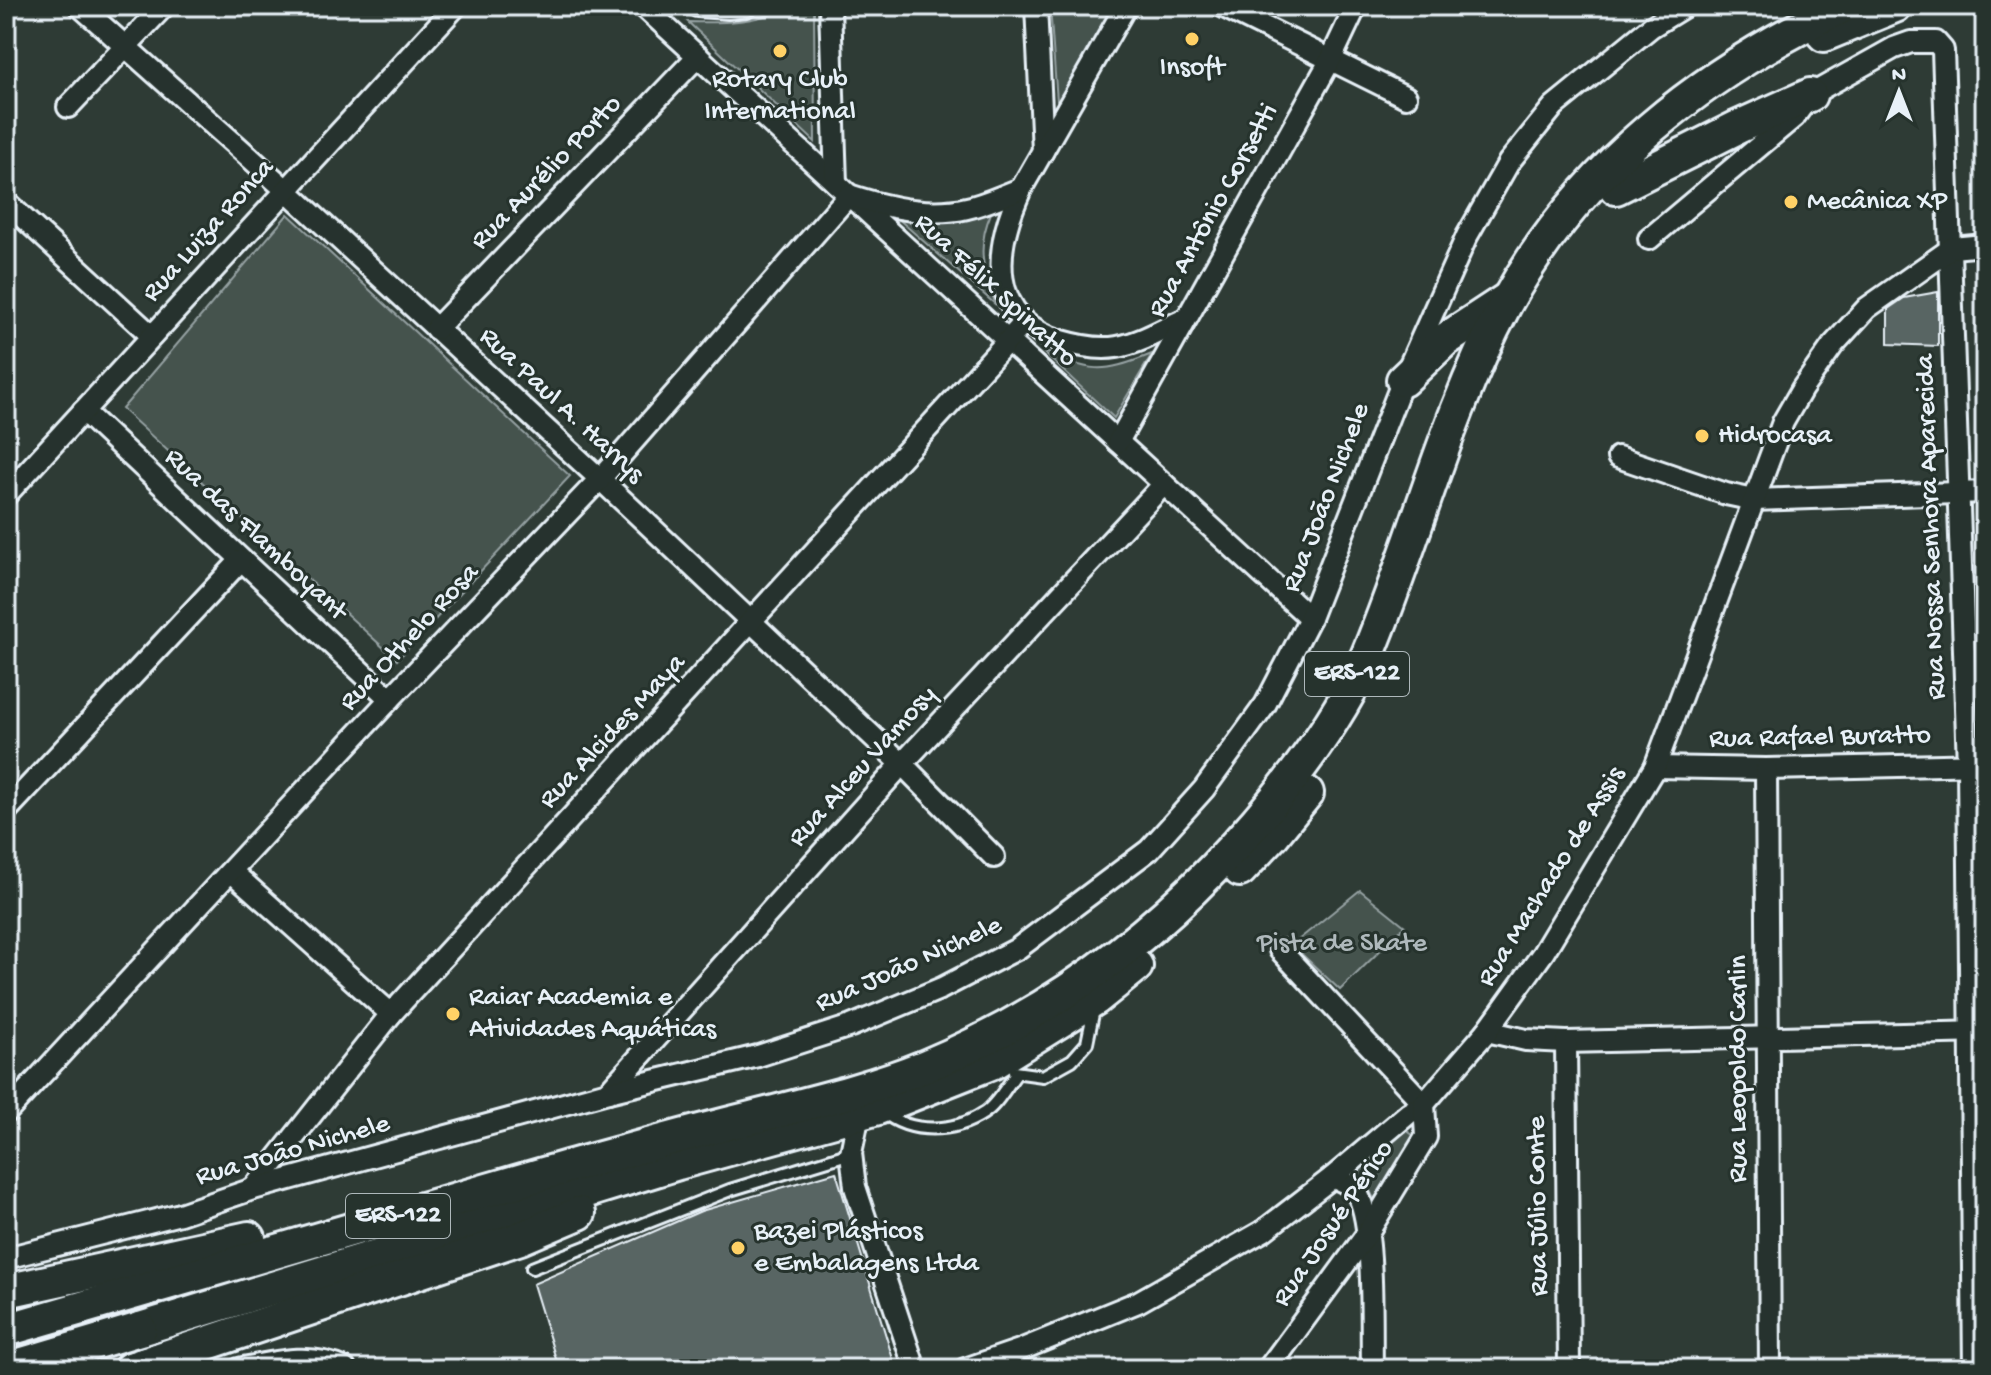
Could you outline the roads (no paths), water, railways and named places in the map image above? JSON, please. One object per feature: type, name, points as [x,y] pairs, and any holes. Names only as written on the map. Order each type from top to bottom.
[{"type":"highway","name":"ERS-122","points":[[11,1354],[140,1329],[921,1068],[1040,1010],[1131,946],[1213,869],[1287,784],[1328,725],[1366,659],[1465,392],[1508,298],[1560,222],[1595,180],[1685,99],[1742,59],[1844,6]]},
{"type":"highway","name":"ERS-122","points":[[11,1354],[124,1295],[675,1150],[868,1111],[1005,1068],[1095,999],[1188,921],[1273,835],[1316,781],[1367,702],[1389,658],[1483,397],[1537,286],[1577,225],[1654,148],[1753,73],[1814,39],[1895,6]]},
{"type":"highway","points":[[1616,188],[1810,95]]},
{"type":"highway","points":[[1403,380],[1445,340],[1508,298]]},
{"type":"highway","points":[[6,1291],[259,1236],[499,1165],[592,1146],[675,1150]]},
{"type":"highway","points":[[130,1369],[520,1238],[589,1209],[675,1150]]},
{"type":"street","name":"Rua Paul A. Harrys","points":[[80,6],[285,189],[600,479],[902,764],[994,857]]},
{"type":"street","points":[[68,107],[164,6]]},
{"type":"street","name":"Rua Luiza Ronca","points":[[6,495],[456,6]]},
{"type":"street","name":"Rua Félix Spinatto","points":[[643,6],[1310,618]]},
{"type":"street","points":[[697,6],[746,6]]},
{"type":"street","points":[[830,6],[843,189],[876,204],[945,212],[970,208],[1021,189]]},
{"type":"street","points":[[1036,6],[1043,151]]},
{"type":"street","points":[[1126,6],[1021,189],[1007,220],[1001,248],[1002,279],[1011,306],[1025,322],[1048,337],[1080,347],[1116,347],[1185,319]]},
{"type":"street","points":[[1222,6],[1406,97]]},
{"type":"street","name":"Rua Antônio Corsetti","points":[[1118,442],[1331,59],[1356,6]]},
{"type":"street","name":"Rua João Nichele","points":[[6,1258],[180,1214],[253,1189],[608,1092],[758,1056],[851,1026],[942,988],[1017,949],[1149,850],[1204,789],[1265,705],[1310,618],[1403,380],[1467,236],[1509,162],[1554,106],[1651,27],[1685,6]]},
{"type":"street","name":"Rua Nossa Senhora Aparecida","points":[[1649,239],[1794,117],[1810,95],[1894,48],[1911,42],[1936,42],[1943,50],[1959,493],[1977,764],[1979,1129],[1974,1369]]},
{"type":"street","name":"Rua Aurélio Porto","points":[[436,329],[698,56]]},
{"type":"street","name":"Rua Othelo Rosa","points":[[8,1107],[600,479],[843,189]]},
{"type":"street","points":[[6,202],[152,336]]},
{"type":"street","points":[[1952,248],[1985,245]]},
{"type":"street","name":"Rua Machado de Assis","points":[[965,1369],[1138,1302],[1263,1231],[1424,1104],[1487,1031],[1543,953],[1655,767],[1783,422],[1802,389],[1833,345],[1867,308],[1952,248]]},
{"type":"street","name":"Rua Alcides Maya","points":[[253,1189],[391,1014],[1025,322]]},
{"type":"street","name":"Rua das Flamboyant","points":[[83,411],[390,699]]},
{"type":"street","points":[[1618,457],[1726,494],[1754,500],[1985,492]]},
{"type":"street","name":"Rua Alceu Vamosy","points":[[608,1092],[902,764],[1164,484]]},
{"type":"street","points":[[6,811],[240,561]]},
{"type":"street","name":"Rua Rafael Buratto","points":[[1655,767],[1766,769],[1977,764]]},
{"type":"street","name":"Rua Leopoldo Carlin","points":[[1766,769],[1770,1369]]},
{"type":"street","points":[[232,872],[391,1014]]},
{"type":"street","points":[[1280,950],[1424,1104]]},
{"type":"street","points":[[1487,1031],[1526,1040],[1566,1042],[1978,1032]]},
{"type":"street","name":"Rua Júlio Conte","points":[[1566,1042],[1569,1369]]},
{"type":"street","name":"Rua Josué Périco","points":[[1268,1369],[1367,1234],[1426,1137],[1424,1104]]},
{"type":"street","points":[[868,1111],[851,1153],[855,1187],[915,1369]]},
{"type":"street","points":[[1333,1177],[1358,1194],[1367,1234],[1372,1369]]},
{"type":"street","points":[[239,1369],[294,1359],[313,1360],[345,1369]]},
{"type":"lane","points":[[868,1111],[896,1123],[920,1128],[950,1128],[986,1112],[1005,1068]]},
{"type":"lane","points":[[532,1268],[730,1190],[851,1153]]},
{"type":"place","name":"Insoft","points":[[1192,39]]},
{"type":"place","name":"Rotary Club International","points":[[780,51]]},
{"type":"place","name":"Mecânica XP","points":[[1791,202]]},
{"type":"place","name":"Hidrocasa","points":[[1702,436]]},
{"type":"place","name":"Raiar Academia e Atividades Aquáticas","points":[[453,1014]]},
{"type":"place","name":"Bazei Plásticos e Embalagens Ltda","points":[[738,1248]]},
{"type":"park label","name":"Pista de Skate","points":[[1342,944]]}]
